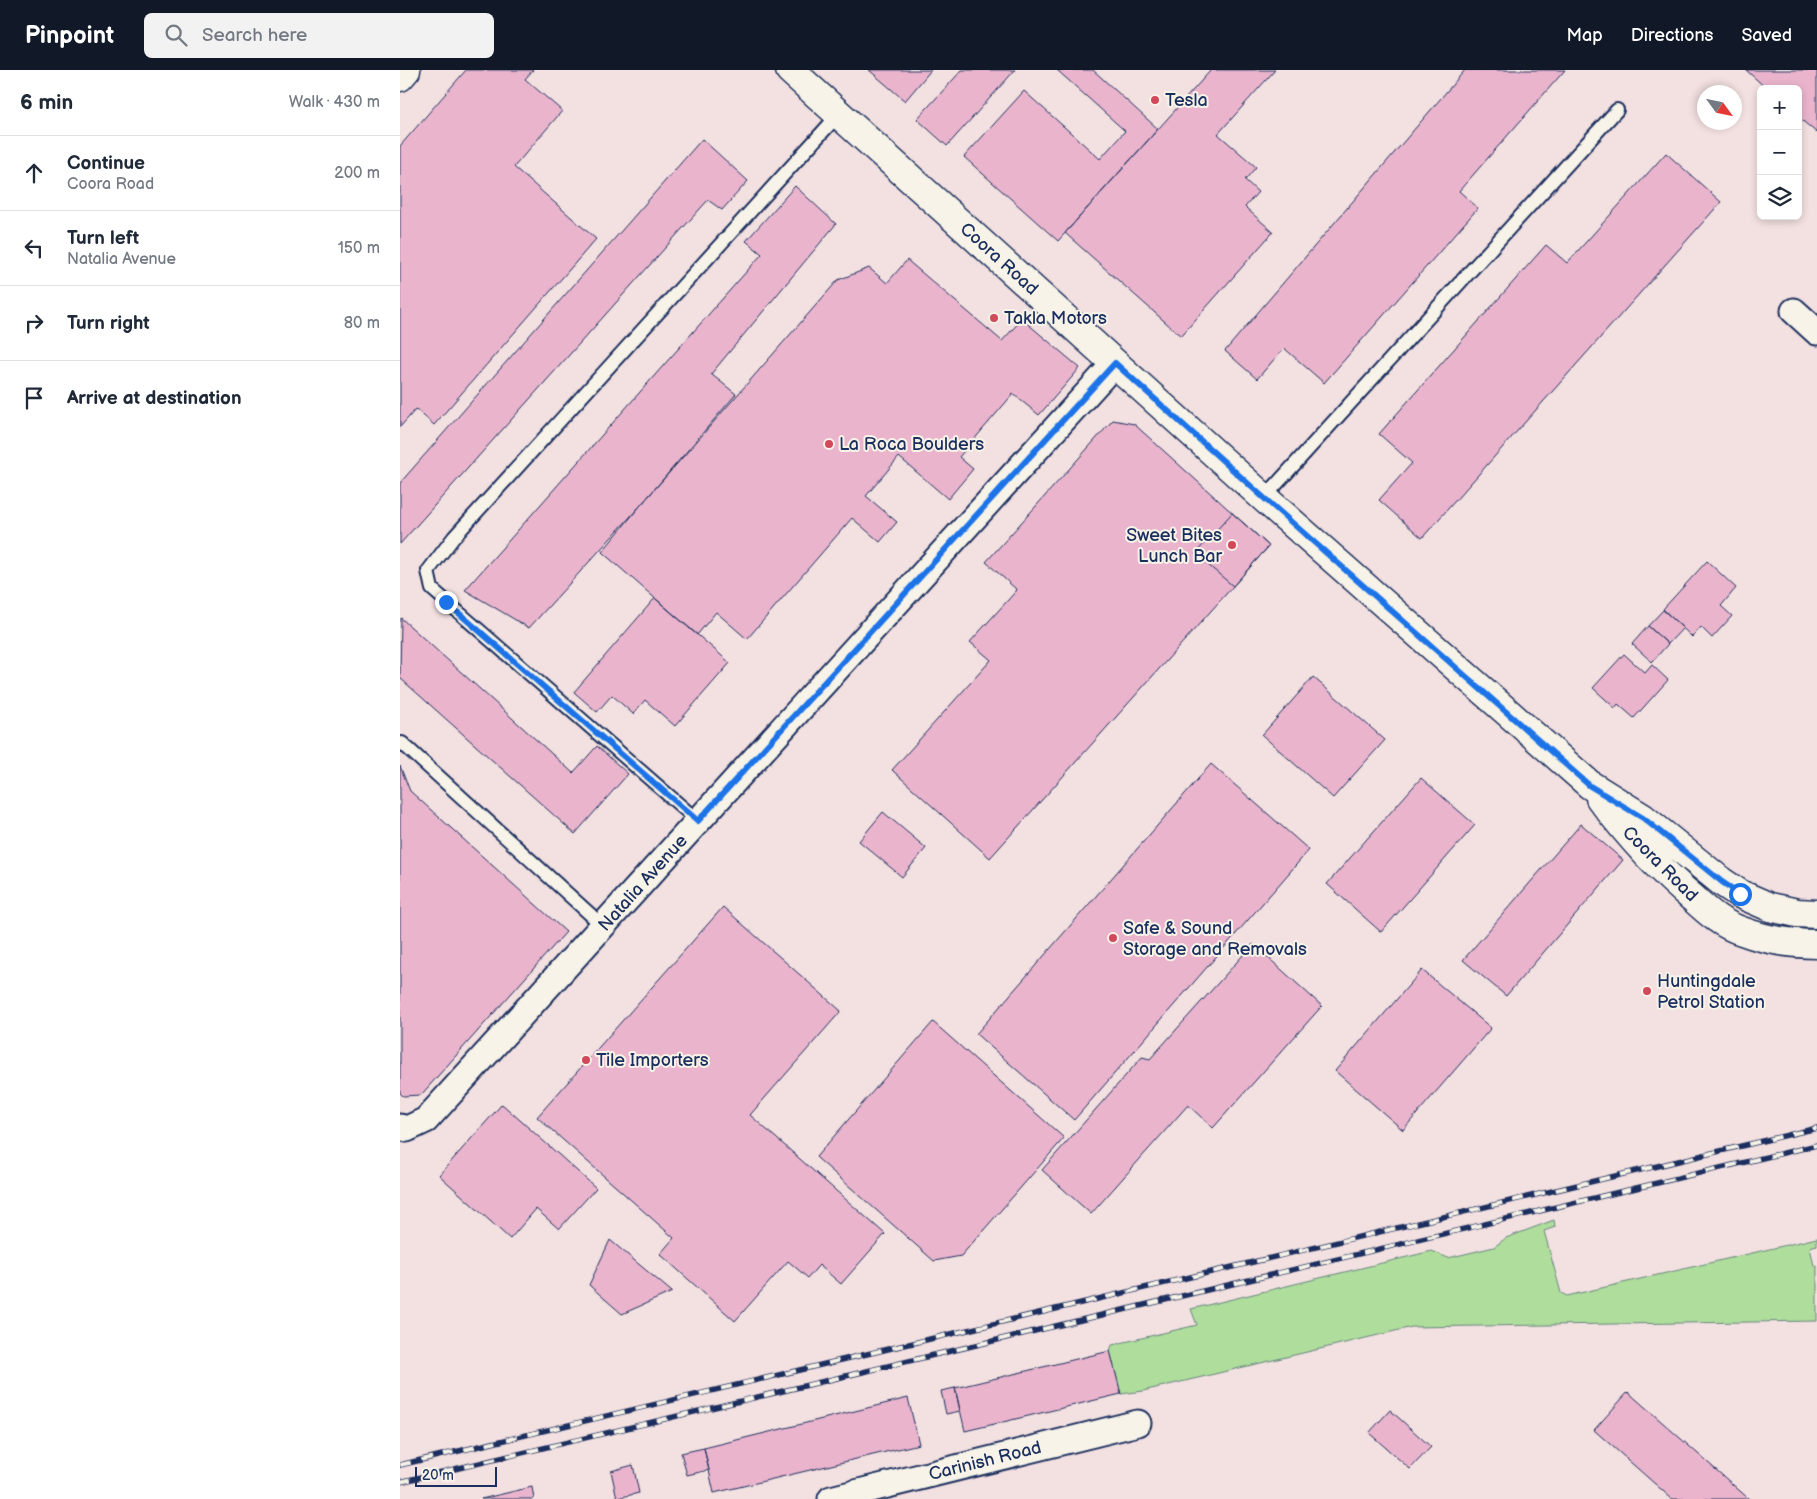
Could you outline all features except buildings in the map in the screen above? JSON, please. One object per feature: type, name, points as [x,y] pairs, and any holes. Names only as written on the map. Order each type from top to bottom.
[{"type":"street","points":[[400,76],[406,70]]},
{"type":"street","name":"Coora Road","points":[[790,70],[1264,498],[1590,786],[1643,818],[1722,882],[1740,894],[1756,902],[1796,913],[1817,914]]},
{"type":"street","points":[[1794,311],[1817,332]]},
{"type":"street","name":"Natalia Avenue","points":[[404,1128],[426,1120],[1115,363]]},
{"type":"street","name":"Coora Road","points":[[1590,786],[1630,837],[1672,880],[1709,913],[1741,931],[1774,941],[1817,944]]},
{"type":"street","name":"Carinish Road","points":[[831,1499],[1138,1423]]},
{"type":"lane","points":[[1264,498],[1617,110]]},
{"type":"lane","points":[[698,821],[432,589],[428,571],[454,537],[839,114]]},
{"type":"lane","points":[[402,743],[603,926]]},
{"type":"green space","points":[[1554,1220],[1555,1227],[1544,1231],[1561,1293],[1567,1296],[1817,1238],[1817,1245],[1810,1247],[1814,1266],[1817,1266],[1817,1321],[1412,1327],[1143,1391],[1121,1394],[1110,1351],[1112,1345],[1197,1325],[1191,1309],[1432,1251],[1448,1258],[1494,1247],[1506,1238]]},
{"type":"railway","points":[[400,1465],[1817,1128]]},
{"type":"railway","points":[[400,1482],[1817,1145]]},
{"type":"place","name":"Tesla","points":[[1155,100]]},
{"type":"place","name":"Takla Motors","points":[[994,318]]},
{"type":"place","name":"La Roca Boulders","points":[[829,444]]},
{"type":"place","name":"Sweet Bites Lunch Bar","points":[[1232,545]]},
{"type":"place","name":"Safe & Sound Storage and Removals","points":[[1113,938]]},
{"type":"place","name":"Huntingdale Petrol Station","points":[[1647,991]]},
{"type":"place","name":"Tile Importers","points":[[586,1060]]},
{"type":"route","points":[[446,602],[698,821],[1115,363],[1264,498],[1590,786],[1643,818],[1690,854],[1722,882],[1740,894]]}]
